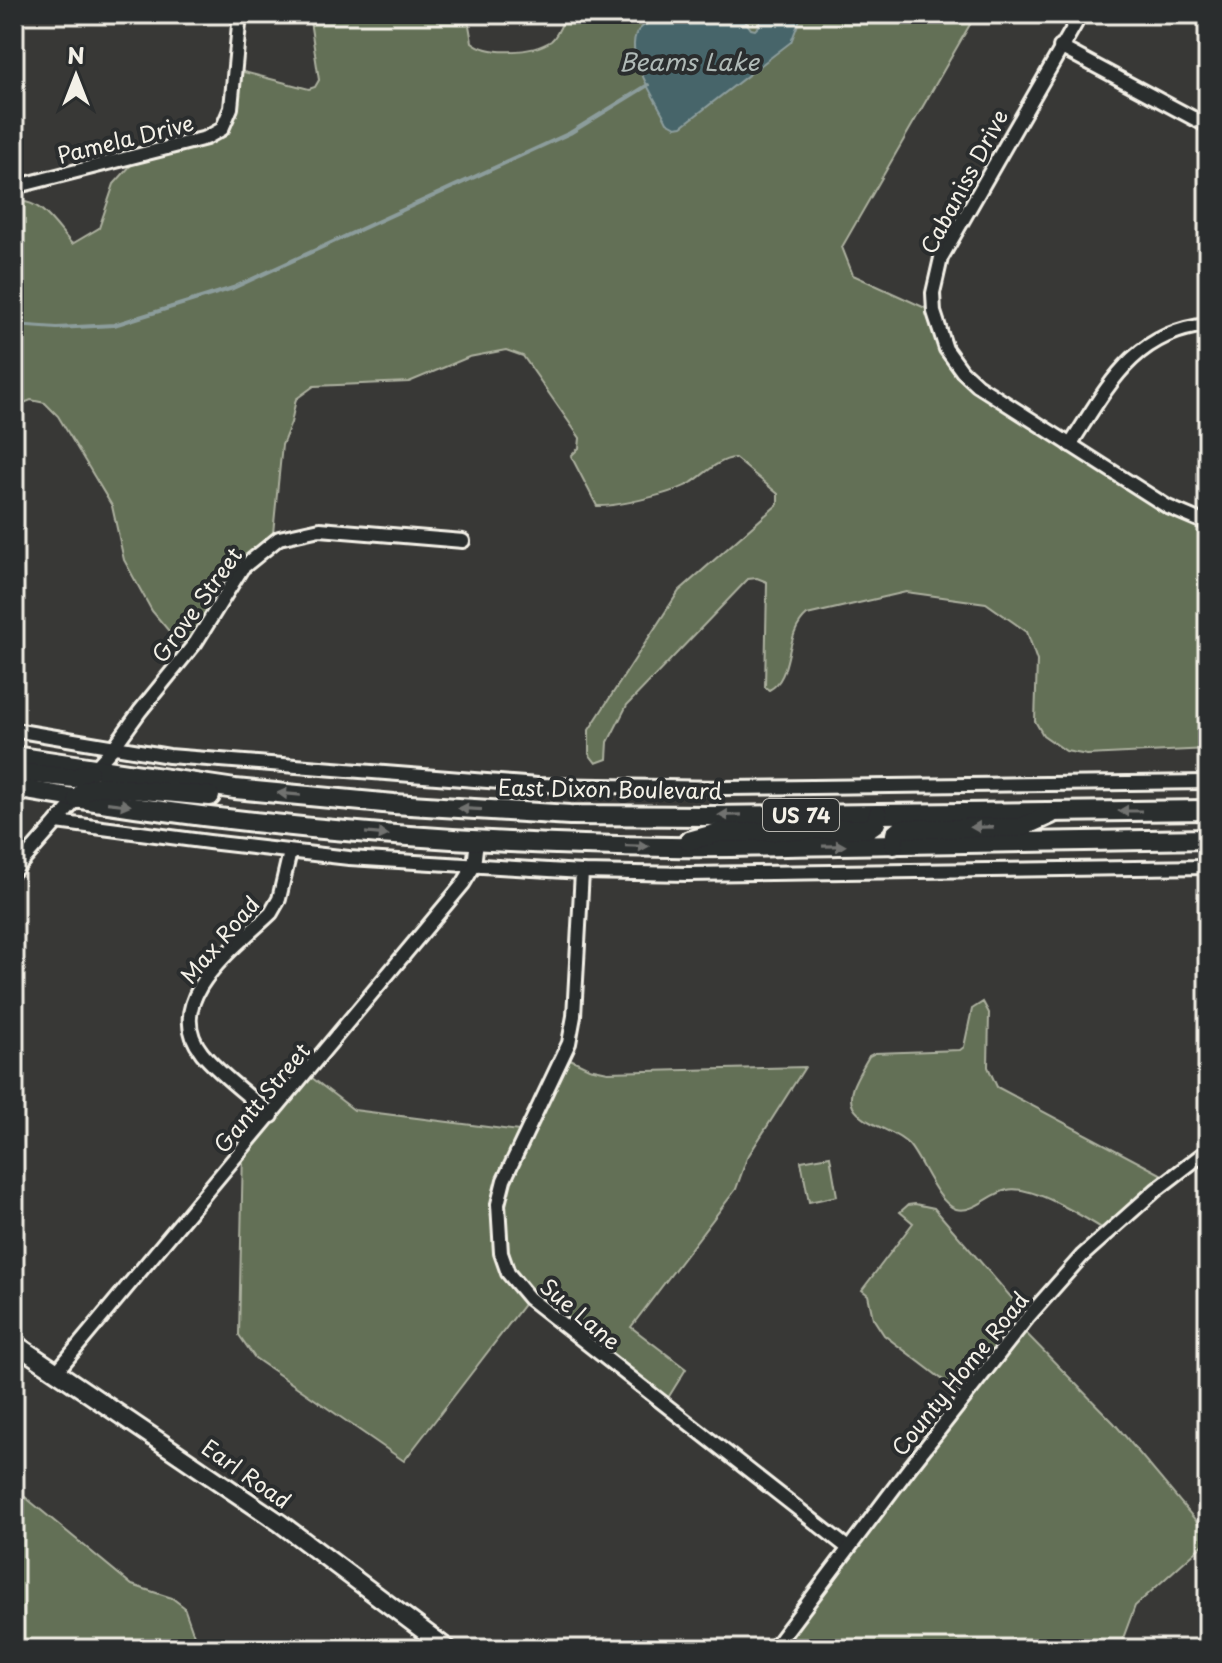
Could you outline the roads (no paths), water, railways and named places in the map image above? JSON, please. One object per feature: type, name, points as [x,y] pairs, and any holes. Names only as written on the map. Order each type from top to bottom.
[{"type":"highway","name":"East Dixon Boulevard","points":[[14,756],[235,789],[394,804],[570,815],[1208,810]]},
{"type":"highway","points":[[14,772],[74,778],[94,769]]},
{"type":"highway","points":[[77,799],[84,791],[98,786],[209,796],[235,789]]},
{"type":"highway","name":"US 74","points":[[14,788],[77,799],[286,825],[477,840],[672,847],[1208,839]]},
{"type":"highway","points":[[894,845],[895,834],[901,829],[1022,827],[1057,811]]},
{"type":"highway","points":[[672,847],[718,833],[869,828],[876,823],[878,814]]},
{"type":"main road","name":"Earl Road","points":[[14,1343],[280,1523],[448,1649]]},
{"type":"street","name":"Pamela Drive","points":[[14,187],[206,138],[222,129],[231,108],[240,14]]},
{"type":"street","name":"Cabaniss Drive","points":[[1081,14],[941,258],[935,285],[934,312],[946,349],[969,378],[1168,507],[1208,524]]},
{"type":"street","points":[[1060,47],[1208,126]]},
{"type":"street","points":[[1070,445],[1114,378],[1140,349],[1172,333],[1208,325]]},
{"type":"street","name":"Grove Street","points":[[94,769],[196,642],[242,568],[279,538],[320,529],[463,541]]},
{"type":"street","name":"East Dixon Boulevard","points":[[14,730],[169,756],[538,785],[640,788],[879,787],[1208,782]]},
{"type":"street","points":[[878,814],[879,787]]},
{"type":"street","points":[[14,871],[77,799]]},
{"type":"street","points":[[57,822],[290,852],[582,872],[688,874],[1208,867]]},
{"type":"street","name":"Gantt Street","points":[[57,1371],[463,884],[474,866],[477,840]]},
{"type":"street","points":[[894,845],[894,871]]},
{"type":"street","name":"Max Road","points":[[272,1116],[203,1054],[192,1036],[190,1004],[202,984],[271,913],[286,877],[290,852]]},
{"type":"street","name":"Sue Lane","points":[[582,872],[574,1016],[569,1043],[504,1180],[498,1204],[501,1253],[508,1273],[539,1307],[848,1548]]},
{"type":"street","name":"County Home Road","points":[[773,1649],[1020,1326],[1081,1257],[1156,1190],[1208,1150]]},
{"type":"water","name":"Beams Lake","points":[[677,14],[740,14],[755,30],[760,25],[759,14],[797,14],[800,19],[791,42],[682,126],[676,127],[667,122],[648,87],[634,46],[635,35],[642,27]]},
{"type":"waterway","points":[[14,325],[57,328],[114,325],[233,288],[570,133],[648,85]]}]
